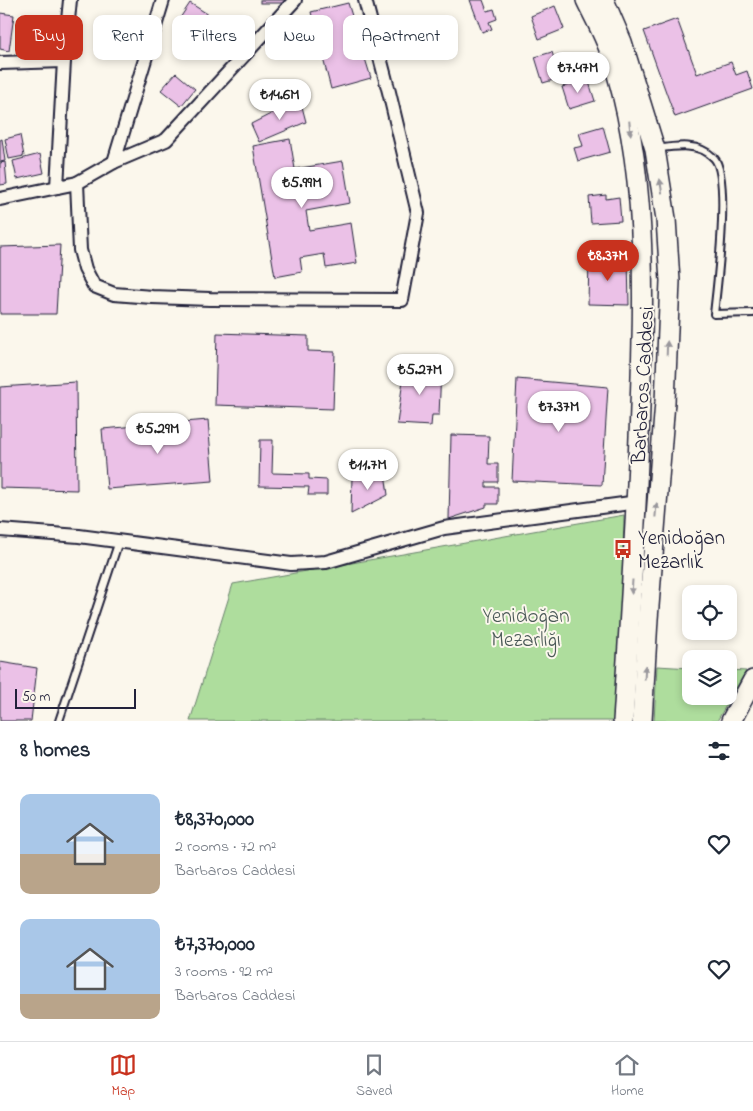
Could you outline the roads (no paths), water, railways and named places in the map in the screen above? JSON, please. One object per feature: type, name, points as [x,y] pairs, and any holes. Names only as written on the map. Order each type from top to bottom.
[{"type":"main road","name":"Barbaros Caddesi","points":[[586,0],[611,53],[629,119],[641,226],[643,329],[638,502],[624,721]]},
{"type":"main road","name":"Barbaros Caddesi","points":[[604,0],[622,42],[655,149],[666,219],[670,281],[665,402],[642,721]]},
{"type":"main road","points":[[731,721],[752,686]]},
{"type":"street","points":[[57,188],[64,61],[70,0]]},
{"type":"street","points":[[114,162],[163,0]]},
{"type":"street","points":[[0,199],[77,183],[114,162],[166,140],[295,0]]},
{"type":"street","points":[[77,183],[80,250],[85,269],[94,286],[114,294],[210,299],[402,300],[418,213],[365,0]]},
{"type":"street","points":[[0,63],[64,61]]},
{"type":"street","points":[[0,530],[119,541],[291,564],[326,562],[444,528],[638,502]]},
{"type":"lane","points":[[655,149],[679,146],[699,148],[710,155],[718,164],[722,185],[720,247],[714,314],[753,313]]},
{"type":"lane","points":[[59,721],[119,541]]},
{"type":"place","name":"Yenidoğan Mezarlık","points":[[623,549]]},
{"type":"park label","name":"Yenidoğan Mezarlığı","points":[[526,627]]}]
